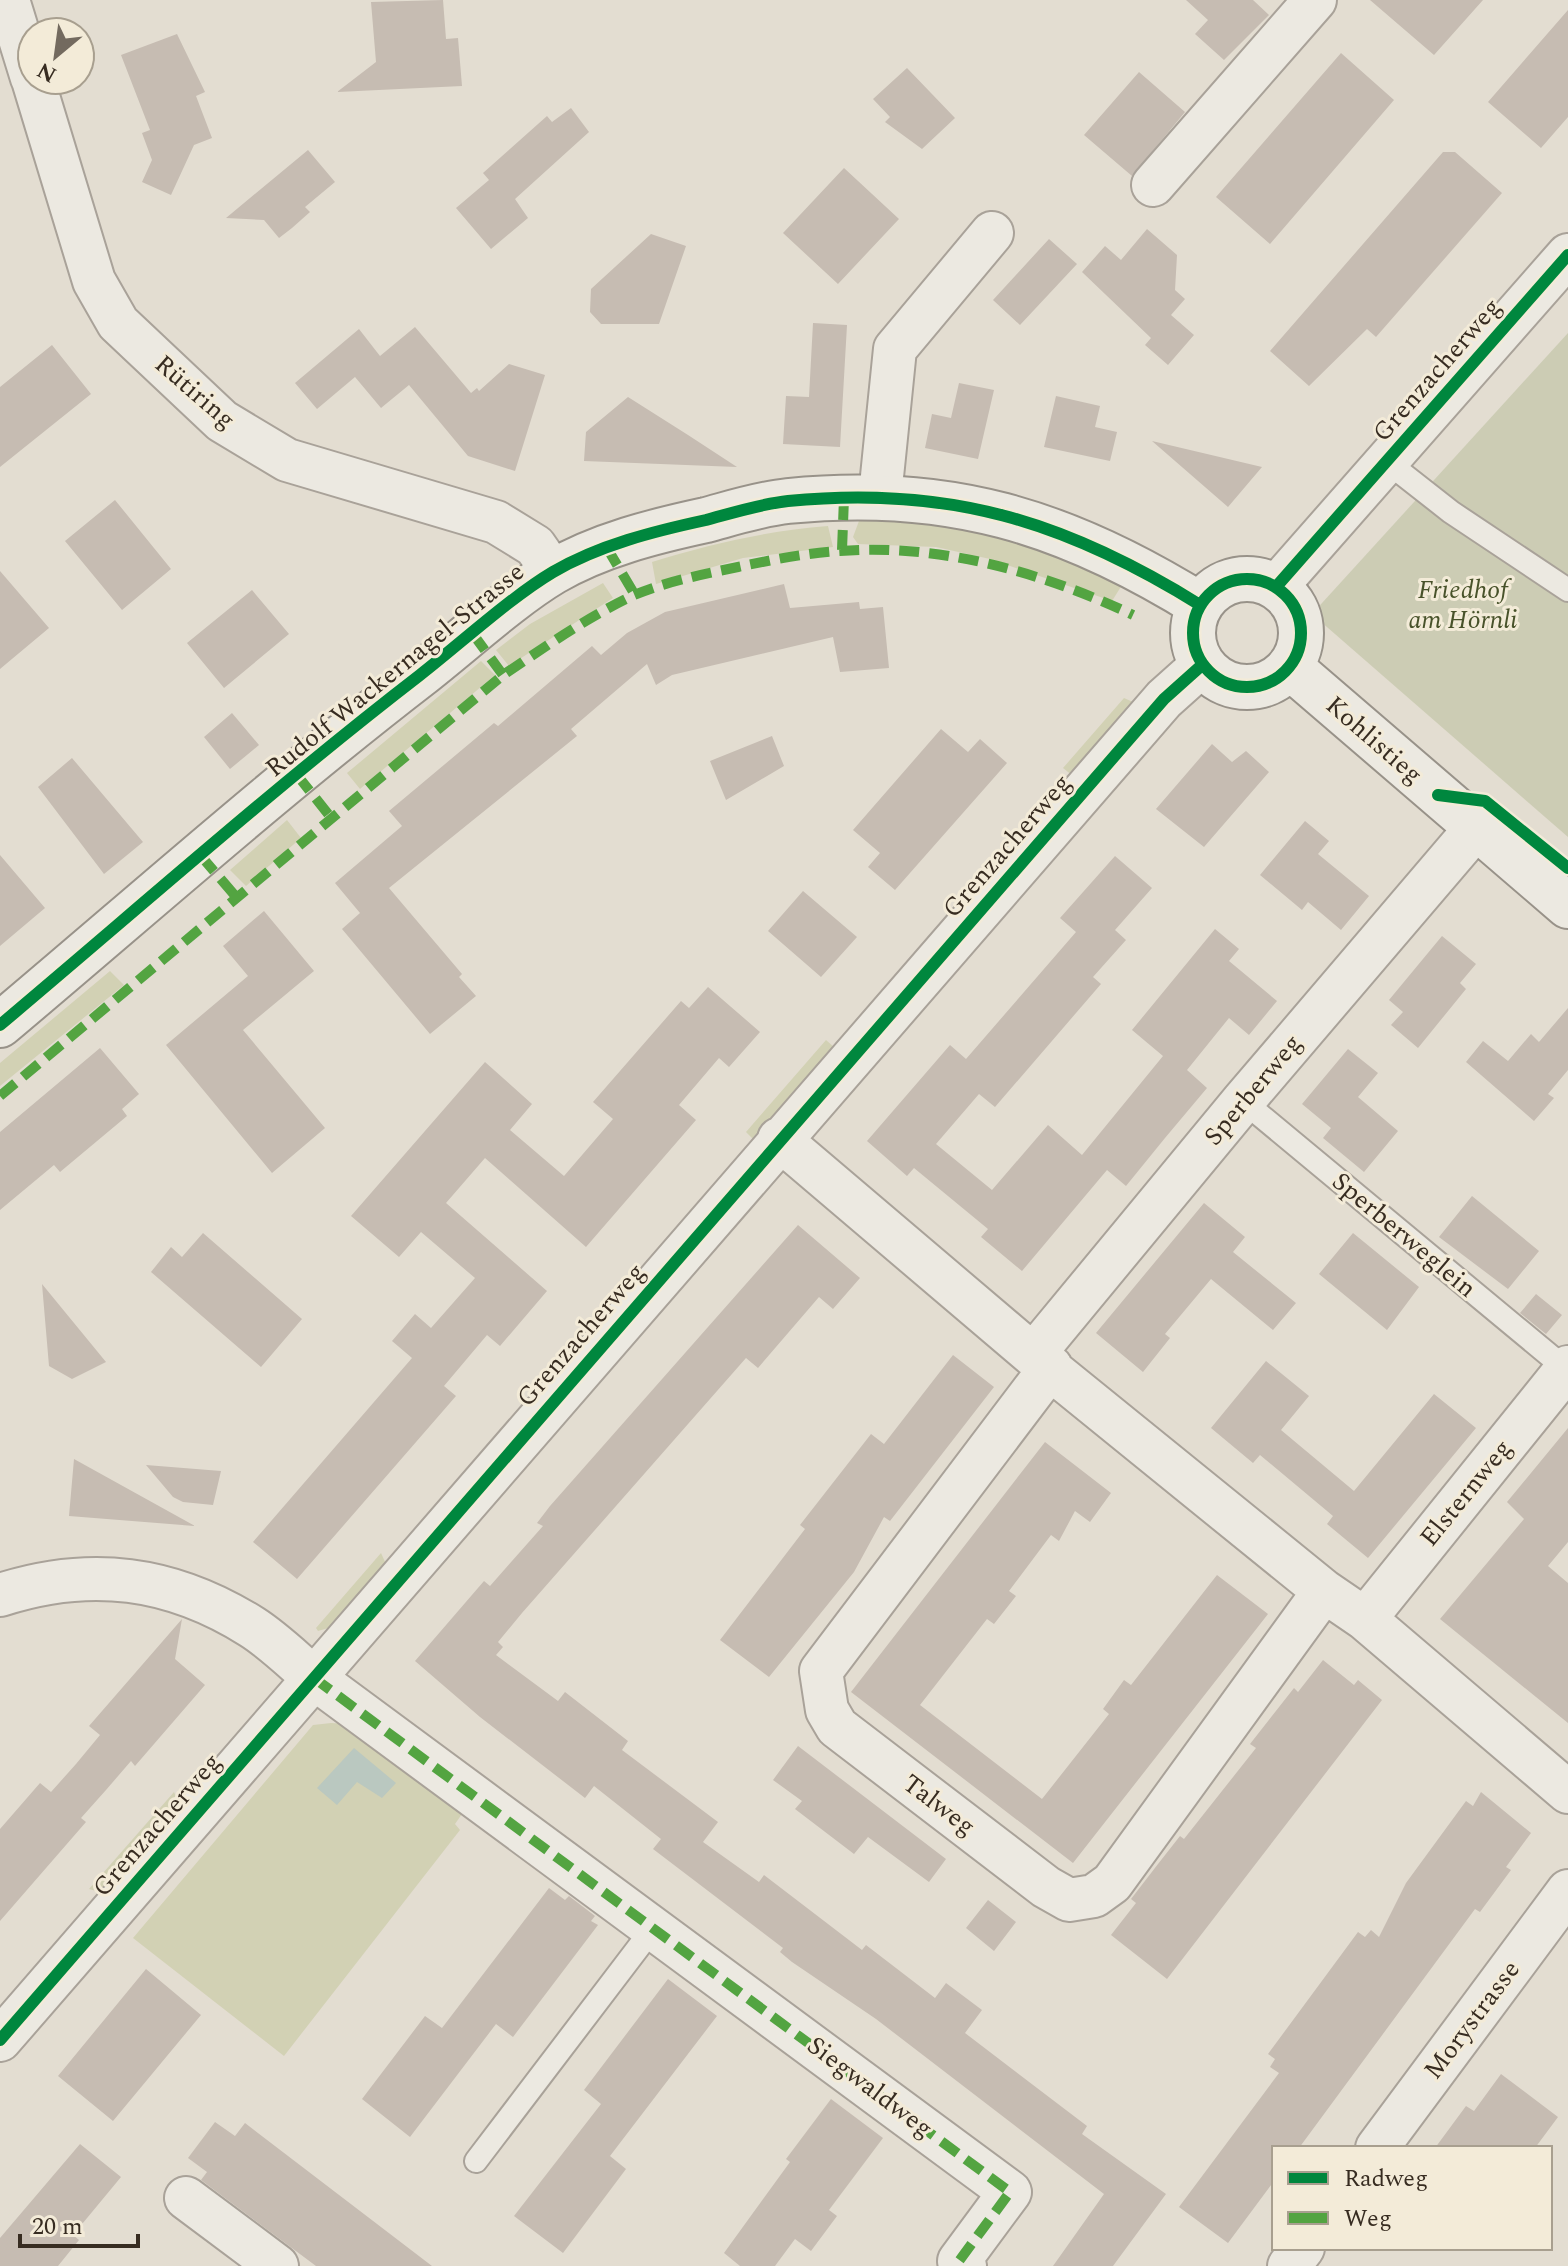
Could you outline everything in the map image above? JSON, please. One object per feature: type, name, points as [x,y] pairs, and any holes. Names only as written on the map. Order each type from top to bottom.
[{"type":"street","name":"Rütiring","points":[[8,0],[16,26]]},
{"type":"street","points":[[1153,185],[1315,0]]},
{"type":"street","name":"Rütiring","points":[[37,96],[94,281],[118,323],[222,421],[287,460],[496,522],[535,546],[553,572]]},
{"type":"street","points":[[880,496],[895,349],[992,233]]},
{"type":"street","name":"Grenzacherweg","points":[[1276,587],[1568,255]]},
{"type":"street","name":"Rudolf Wackernagel-Strasse","points":[[0,1025],[378,707],[553,572],[607,548],[661,530],[785,501],[880,496],[941,500],[1062,534],[1107,553],[1200,605]]},
{"type":"street","points":[[1243,579],[1276,587],[1290,599],[1302,633],[1299,651],[1290,667],[1270,682],[1246,688],[1214,677],[1202,665],[1193,635],[1200,605],[1226,583],[1243,579]]},
{"type":"street","name":"Grenzacherweg","points":[[0,2040],[779,1139],[1164,699],[1202,665]]},
{"type":"street","name":"Kohlistieg","points":[[1290,667],[1568,906]]},
{"type":"street","name":"Sperberweg","points":[[1042,1361],[1243,1101],[1476,828]]},
{"type":"street","points":[[779,1139],[1042,1361],[1324,1591],[1365,1619],[1568,1792]]},
{"type":"street","name":"Talweg","points":[[1042,1361],[821,1671],[824,1701],[837,1727],[1046,1887],[1069,1900],[1094,1896],[1112,1883],[1324,1591]]},
{"type":"street","name":"Elsternweg","points":[[1365,1619],[1567,1368]]},
{"type":"street","name":"Siegwaldweg","points":[[0,1595],[39,1583],[88,1576],[167,1588],[203,1601],[254,1628],[314,1678],[1010,2192],[959,2261],[965,2266]]},
{"type":"street","name":"Morystrasse","points":[[1378,2146],[1568,1891]]},
{"type":"street","points":[[186,2198],[277,2266]]},
{"type":"street","points":[[1289,2266],[1301,2250]]},
{"type":"lane","points":[[1386,461],[1451,512],[1568,590]]},
{"type":"lane","name":"Sperberweglein","points":[[1243,1101],[1567,1368]]},
{"type":"lane","points":[[476,2161],[654,1927]]},
{"type":"green space","name":"Friedhof am Hörnli","points":[[1568,333],[1568,837],[1312,614]]},
{"type":"green space","points":[[868,515],[957,523],[1034,545],[1122,585],[1112,601],[990,559],[936,547],[858,544],[853,537],[859,521]]},
{"type":"green space","points":[[828,526],[833,547],[743,558],[656,584],[652,562],[738,539]]},
{"type":"green space","points":[[603,583],[613,598],[509,666],[496,650],[530,624]]},
{"type":"green space","points":[[481,661],[495,675],[360,789],[347,773]]},
{"type":"green space","points":[[1124,698],[1133,702],[1073,776],[1063,768]]},
{"type":"green space","points":[[287,820],[301,838],[246,886],[230,870]]},
{"type":"green space","points":[[110,971],[124,985],[0,1086],[0,1063]]},
{"type":"green space","points":[[826,1040],[835,1048],[755,1141],[746,1132]]},
{"type":"green space","points":[[381,1553],[386,1564],[335,1626],[318,1631],[316,1628]]},
{"type":"green space","points":[[313,1725],[368,1725],[471,1801],[455,1824],[460,1830],[284,2056],[133,1938]]},
{"type":"green space","points":[[174,1792],[179,1804],[103,1893],[89,1889]]},
{"type":"shaded area","points":[[354,1748],[396,1783],[382,1798],[357,1782],[337,1805],[317,1788]]},
{"type":"building","points":[[443,0],[446,39],[458,38],[462,86],[337,92],[376,62],[371,2]]},
{"type":"building","points":[[1186,0],[1253,0],[1269,15],[1224,60],[1195,34],[1208,20]]},
{"type":"building","points":[[1370,0],[1483,0],[1434,55]]},
{"type":"building","points":[[1568,10],[1568,117],[1541,148],[1488,102]]},
{"type":"building","points":[[177,34],[205,92],[196,96],[212,138],[194,145],[171,195],[142,182],[152,160],[142,133],[150,130],[121,55]]},
{"type":"building","points":[[1341,53],[1394,100],[1270,244],[1216,197]]},
{"type":"building","points":[[907,68],[955,118],[922,149],[885,122],[890,117],[873,99]]},
{"type":"building","points":[[1139,72],[1185,112],[1132,176],[1084,135]]},
{"type":"building","points":[[571,108],[589,132],[515,199],[528,218],[491,249],[456,208],[489,180],[483,173],[547,116],[552,122]]},
{"type":"building","points":[[308,150],[335,182],[305,207],[310,212],[292,228],[279,238],[264,220],[226,218]]},
{"type":"building","points":[[1443,152],[1455,152],[1502,193],[1376,337],[1367,329],[1309,386],[1270,351]]},
{"type":"building","points":[[844,168],[899,219],[838,284],[783,233]]},
{"type":"building","points":[[1147,229],[1177,255],[1175,290],[1185,299],[1171,315],[1194,335],[1168,365],[1145,345],[1151,338],[1082,272],[1105,246],[1121,260]]},
{"type":"building","points":[[651,234],[686,246],[659,324],[601,324],[590,312],[591,289]]},
{"type":"building","points":[[1049,239],[1077,264],[1020,325],[993,300]]},
{"type":"building","points":[[813,323],[847,325],[840,447],[783,444],[786,396],[809,397]]},
{"type":"building","points":[[415,327],[471,393],[477,388],[479,391],[509,364],[545,375],[515,471],[468,456],[409,385],[381,408],[355,377],[317,409],[295,383],[359,329],[380,356]]},
{"type":"building","points":[[52,345],[91,394],[0,467],[0,387]]},
{"type":"building","points":[[959,383],[994,390],[978,459],[925,448],[932,414],[951,418]]},
{"type":"building","points":[[1056,396],[1100,406],[1095,427],[1117,432],[1110,461],[1044,447]]},
{"type":"building","points":[[628,397],[737,467],[584,461],[586,432]]},
{"type":"building","points":[[1152,441],[1262,467],[1228,507]]},
{"type":"building","points":[[115,500],[171,569],[122,610],[65,541]]},
{"type":"building","points":[[0,571],[49,628],[0,669]]},
{"type":"building","points":[[784,584],[790,608],[859,602],[860,609],[883,607],[889,668],[840,672],[833,637],[672,675],[656,685],[647,664],[571,729],[577,736],[389,888],[462,974],[459,977],[476,996],[430,1034],[342,929],[360,913],[335,883],[402,826],[389,811],[494,723],[498,726],[592,646],[601,655],[627,633],[665,612]]},
{"type":"building","points":[[252,590],[289,634],[224,688],[187,643]]},
{"type":"building","points":[[232,713],[259,745],[230,769],[204,737]]},
{"type":"building","points":[[941,729],[968,752],[980,739],[1007,763],[895,890],[868,867],[880,853],[853,830]]},
{"type":"building","points":[[772,736],[784,766],[726,800],[710,761]]},
{"type":"building","points":[[1212,744],[1232,762],[1246,751],[1269,772],[1204,847],[1156,809]]},
{"type":"building","points":[[72,758],[143,842],[104,874],[38,787]]},
{"type":"building","points":[[1305,821],[1329,841],[1318,854],[1369,896],[1341,930],[1308,902],[1302,910],[1260,875]]},
{"type":"building","points":[[0,855],[45,908],[0,946]]},
{"type":"building","points":[[1115,856],[1152,888],[1115,930],[1126,940],[1093,977],[1101,984],[995,1107],[979,1094],[936,1144],[992,1190],[1048,1125],[1082,1155],[1163,1056],[1132,1030],[1215,929],[1239,949],[1229,961],[1277,1001],[1249,1035],[1229,1018],[1187,1070],[1207,1088],[1126,1186],[1107,1170],[1022,1271],[981,1237],[988,1229],[914,1168],[907,1176],[867,1141],[950,1045],[966,1059],[1076,932],[1060,918]]},
{"type":"building","points":[[803,891],[857,937],[821,977],[768,931]]},
{"type":"building","points":[[264,911],[314,971],[243,1030],[325,1128],[272,1173],[166,1045],[248,976],[223,946]]},
{"type":"building","points":[[1442,936],[1476,964],[1460,983],[1466,989],[1418,1048],[1391,1025],[1403,1012],[1389,1000]]},
{"type":"building","points":[[708,987],[760,1032],[729,1067],[719,1058],[679,1105],[696,1120],[586,1247],[485,1158],[446,1203],[547,1291],[500,1346],[487,1335],[444,1386],[456,1396],[297,1579],[253,1542],[412,1358],[392,1341],[415,1314],[431,1328],[475,1278],[421,1232],[399,1257],[351,1216],[485,1062],[532,1104],[510,1130],[564,1176],[613,1119],[593,1102],[681,1001],[689,1008]]},
{"type":"building","points":[[1568,1008],[1568,1070],[1548,1094],[1554,1098],[1534,1121],[1466,1062],[1483,1041],[1508,1061],[1531,1034],[1539,1042]]},
{"type":"building","points":[[100,1048],[139,1094],[122,1109],[127,1116],[60,1172],[54,1165],[0,1210],[0,1132]]},
{"type":"building","points":[[1348,1049],[1378,1073],[1358,1097],[1398,1131],[1364,1172],[1323,1138],[1331,1128],[1302,1104]]},
{"type":"building","points":[[1472,1196],[1539,1251],[1508,1289],[1439,1237]]},
{"type":"building","points":[[1204,1203],[1245,1237],[1233,1252],[1296,1303],[1273,1330],[1211,1279],[1165,1334],[1170,1338],[1143,1372],[1096,1333]]},
{"type":"building","points":[[798,1225],[860,1278],[833,1309],[819,1297],[758,1368],[746,1358],[522,1613],[498,1642],[503,1647],[496,1655],[558,1701],[565,1692],[628,1741],[622,1750],[718,1822],[703,1842],[759,1882],[764,1875],[862,1950],[866,1945],[935,1998],[946,1983],[982,2010],[965,2033],[1087,2126],[1082,2134],[1166,2194],[1113,2266],[1053,2266],[1104,2194],[876,2019],[792,1962],[780,1952],[783,1948],[653,1849],[661,1839],[594,1786],[585,1798],[480,1717],[415,1661],[484,1581],[490,1586],[543,1526],[537,1523],[550,1506]]},
{"type":"building","points":[[203,1233],[302,1319],[261,1367],[151,1272],[171,1247],[182,1257]]},
{"type":"building","points":[[1353,1233],[1419,1287],[1387,1330],[1319,1274]]},
{"type":"building","points":[[42,1284],[106,1362],[72,1379],[49,1366]]},
{"type":"building","points":[[1536,1294],[1562,1315],[1546,1334],[1520,1313]]},
{"type":"building","points":[[953,1355],[994,1387],[890,1521],[884,1517],[854,1572],[769,1677],[720,1640],[805,1529],[800,1525],[871,1434],[884,1444]]},
{"type":"building","points":[[1266,1361],[1309,1396],[1281,1430],[1354,1491],[1434,1394],[1476,1428],[1368,1558],[1327,1524],[1333,1516],[1260,1455],[1253,1463],[1211,1428]]},
{"type":"building","points":[[1568,1428],[1568,1542],[1548,1566],[1568,1583],[1568,1723],[1440,1619],[1524,1519],[1507,1502]]},
{"type":"building","points":[[1045,1442],[1111,1493],[1090,1522],[1075,1511],[1059,1541],[1051,1535],[1009,1591],[1016,1596],[994,1624],[987,1619],[920,1705],[1042,1799],[1109,1714],[1103,1709],[1124,1680],[1131,1685],[1217,1575],[1268,1614],[1073,1863],[851,1692]]},
{"type":"building","points":[[74,1459],[195,1526],[69,1516]]},
{"type":"building","points":[[146,1465],[221,1471],[213,1505],[183,1502],[173,1497]]},
{"type":"building","points":[[182,1619],[175,1659],[205,1685],[135,1766],[131,1761],[81,1818],[86,1822],[0,1921],[0,1829],[40,1783],[51,1792],[76,1764],[100,1735],[89,1726]]},
{"type":"building","points":[[1323,1660],[1354,1685],[1358,1680],[1382,1700],[1167,1979],[1111,1935],[1136,1903],[1131,1899],[1158,1864],[1180,1836],[1184,1839],[1256,1748],[1250,1744],[1294,1688],[1298,1692]]},
{"type":"building","points":[[798,1746],[946,1859],[929,1882],[868,1837],[854,1854],[795,1809],[802,1801],[773,1780]]},
{"type":"building","points":[[1481,1792],[1531,1833],[1506,1867],[1511,1870],[1480,1912],[1475,1909],[1300,2146],[1272,2146],[1272,2184],[1228,2243],[1179,2207],[1279,2073],[1270,2067],[1275,2059],[1268,2054],[1358,1932],[1365,1937],[1371,1930],[1379,1937],[1406,1883],[1466,1801],[1473,1806]]},
{"type":"building","points":[[549,1888],[565,1900],[569,1896],[595,1916],[591,1921],[598,1925],[513,2037],[496,2024],[410,2137],[362,2099],[425,2016],[442,2028]]},
{"type":"building","points":[[988,1900],[1016,1922],[994,1951],[966,1928]]},
{"type":"building","points":[[146,1969],[201,2015],[113,2121],[58,2076]]},
{"type":"building","points":[[668,1979],[717,2016],[610,2156],[626,2169],[563,2253],[514,2216],[601,2104],[584,2090]]},
{"type":"building","points":[[1501,2074],[1558,2117],[1536,2146],[1436,2146],[1466,2106],[1474,2111]]},
{"type":"building","points":[[831,2099],[883,2138],[829,2210],[837,2216],[811,2251],[795,2239],[775,2266],[740,2266],[724,2253],[790,2162],[786,2159]]},
{"type":"building","points":[[215,2122],[235,2136],[245,2123],[432,2266],[316,2266],[201,2180],[207,2172],[188,2158]]},
{"type":"building","points":[[80,2144],[121,2177],[73,2235],[79,2240],[58,2266],[0,2266],[0,2238]]},
{"type":"marked path","points":[[842,550],[844,498]]},
{"type":"marked path","points":[[607,548],[635,595]]},
{"type":"marked path","points":[[0,1096],[503,675],[582,623],[632,596],[684,579],[776,559],[827,552],[878,550],[915,552],[991,564],[1064,586],[1133,615]]},
{"type":"marked path","points":[[473,634],[503,675]]},
{"type":"marked path","points":[[297,775],[333,820]]},
{"type":"marked path","points":[[201,856],[238,899]]},
{"type":"marked path","points":[[314,1678],[1010,2192],[959,2261],[965,2266]]},
{"type":"cycle path","points":[[1276,587],[1568,255]]},
{"type":"cycle path","points":[[0,1025],[260,804],[503,607],[553,572],[608,547],[778,502],[846,497],[900,499],[953,505],[1052,531],[1101,551],[1200,605]]},
{"type":"cycle path","points":[[1247,579],[1268,583],[1285,595],[1297,612],[1301,633],[1297,654],[1285,671],[1268,683],[1247,687],[1226,683],[1209,671],[1197,654],[1193,633],[1197,612],[1209,595],[1226,583],[1247,579]]},
{"type":"cycle path","points":[[0,2040],[1164,699],[1202,665]]},
{"type":"cycle path","points":[[1438,795],[1485,801],[1568,868]]}]
